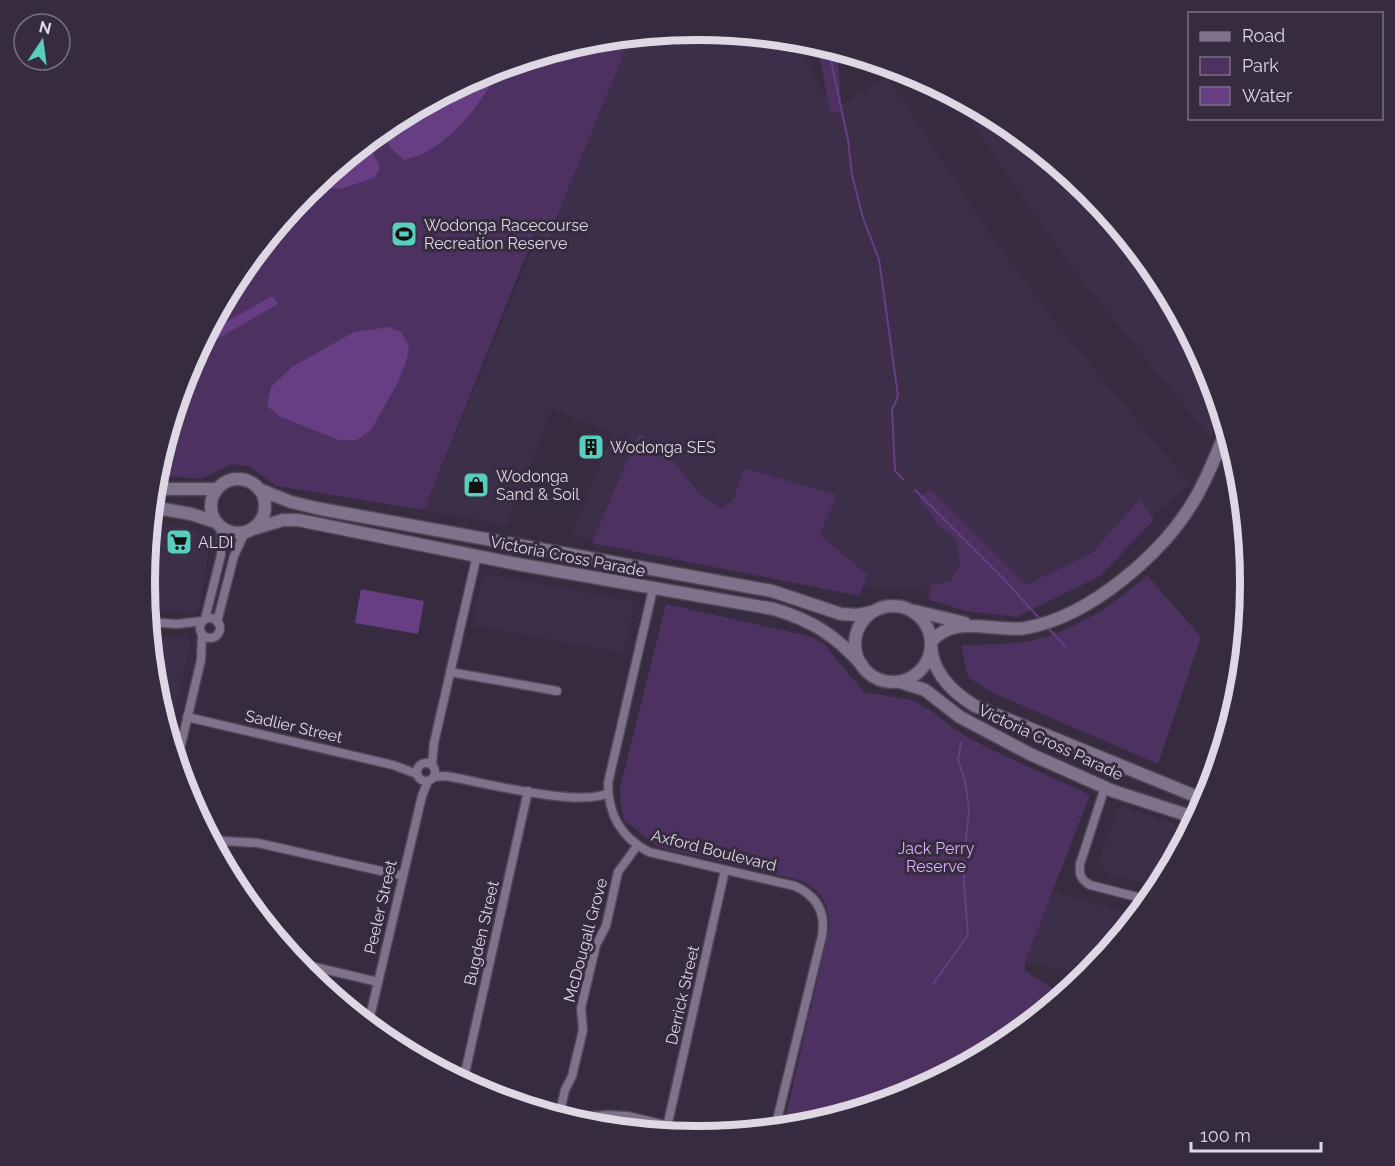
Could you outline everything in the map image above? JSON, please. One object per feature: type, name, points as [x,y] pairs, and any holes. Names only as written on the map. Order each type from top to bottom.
[{"type":"main road","points":[[931,643],[945,629],[960,626],[1009,629],[1041,624],[1081,606],[1120,581],[1156,548],[1184,514],[1199,491],[1221,441]]},
{"type":"main road","points":[[160,509],[191,514],[232,532],[249,531],[263,516],[266,508],[261,490],[247,480],[239,478],[223,483],[216,489],[211,502],[211,509],[218,524]]},
{"type":"main road","points":[[163,489],[216,489]]},
{"type":"main road","name":"Victoria Cross Parade","points":[[261,490],[291,502],[321,509],[772,591],[841,614],[856,615],[872,612]]},
{"type":"main road","name":"Victoria Cross Parade","points":[[249,531],[283,520],[298,520],[517,564],[774,609],[801,618],[832,635],[862,666]]},
{"type":"main road","points":[[517,564],[520,545]]},
{"type":"main road","points":[[653,588],[656,570]]},
{"type":"main road","points":[[914,611],[925,622],[931,643],[927,659],[921,668],[912,677],[900,682],[879,679],[868,673],[857,655],[856,636],[862,623],[872,612],[896,605],[974,626]]},
{"type":"main road","name":"Victoria Cross Parade","points":[[931,643],[933,662],[939,673],[957,693],[975,706],[1196,796]]},
{"type":"main road","name":"Victoria Cross Parade","points":[[900,682],[923,688],[960,717],[1030,754],[1105,787],[1165,810],[1187,816]]},
{"type":"street","points":[[181,746],[201,660],[200,627],[204,620],[221,555],[218,524]]},
{"type":"street","points":[[201,660],[219,631],[217,622],[234,556],[249,531]]},
{"type":"street","name":"Peeler Street","points":[[370,1015],[477,555]]},
{"type":"street","name":"Axford Boulevard","points":[[653,588],[610,768],[608,793],[610,806],[626,836],[648,852],[795,886],[812,895],[822,914],[822,936],[777,1119]]},
{"type":"street","points":[[157,623],[177,624],[212,618],[217,622]]},
{"type":"street","points":[[177,624],[207,638],[214,638]]},
{"type":"street","points":[[450,672],[556,691]]},
{"type":"street","name":"Sadlier Street","points":[[187,717],[393,765],[528,791],[572,798],[596,798],[608,793]]},
{"type":"street","points":[[1105,787],[1079,873],[1082,881],[1090,885],[1139,898]]},
{"type":"street","name":"Bugden Street","points":[[465,1073],[528,791]]},
{"type":"street","points":[[220,840],[258,843],[403,876]]},
{"type":"street","name":"McDougall Grove","points":[[561,1108],[565,1090],[572,1076],[583,1030],[581,1008],[596,945],[606,926],[618,872],[637,846]]},
{"type":"street","name":"Derrick Street","points":[[668,1124],[725,870]]},
{"type":"street","points":[[314,967],[378,982]]},
{"type":"street","points":[[597,1116],[628,1116],[654,1123]]},
{"type":"shaded area","points":[[698,40],[768,45],[800,50],[833,108],[888,77],[984,225],[1057,324],[1190,484],[1082,575],[1028,599],[854,586],[571,536],[613,433],[552,409],[507,525],[424,510],[615,47]]},
{"type":"shaded area","points":[[964,110],[999,132],[1055,175],[1081,199],[1128,253],[1167,312],[1199,375],[1216,424],[1210,438],[1089,290],[1028,206]]},
{"type":"shaded area","points":[[159,525],[186,527],[211,539],[199,609],[194,612],[156,610],[156,548]]},
{"type":"shaded area","points":[[488,574],[631,601],[635,605],[623,653],[472,625],[483,577]]},
{"type":"shaded area","points":[[158,636],[187,638],[191,642],[173,721],[165,689]]},
{"type":"shaded area","points":[[1124,807],[1182,826],[1149,884],[1109,874],[1100,861],[1117,810]]},
{"type":"shaded area","points":[[1052,892],[1128,913],[1075,972],[1025,962]]},
{"type":"green space","name":"Wodonga Racecourse Recreation Reserve","points":[[627,45],[548,238],[535,233],[424,510],[276,486],[249,466],[231,464],[201,479],[165,476],[173,443],[196,375],[211,343],[246,282],[267,253],[314,199],[340,175],[396,132],[458,96],[523,69],[557,59]]},
{"type":"green space","points":[[819,55],[838,59],[842,112],[830,112]]},
{"type":"green space","points":[[639,433],[664,451],[700,494],[721,508],[733,501],[744,468],[837,495],[820,535],[867,574],[860,596],[592,543]]},
{"type":"green space","points":[[931,490],[1026,585],[1092,553],[1140,499],[1154,520],[1100,576],[1017,617],[966,611],[928,599],[932,585],[951,581],[960,563],[957,540],[940,527],[918,497]]},
{"type":"green space","points":[[1147,575],[1201,637],[1158,764],[991,692],[968,677],[961,645],[1016,643],[1049,636],[1076,625],[1101,610]]},
{"type":"green space","name":"Jack Perry Reserve","points":[[666,604],[809,636],[823,643],[864,692],[912,700],[933,712],[954,729],[984,746],[1090,795],[1025,962],[1025,971],[1055,991],[999,1034],[937,1070],[872,1097],[785,1118],[829,929],[828,912],[823,899],[814,888],[799,880],[658,847],[624,820],[620,788]]},
{"type":"water","points":[[492,81],[469,115],[437,145],[421,155],[404,160],[391,148],[386,139],[396,132],[458,96]]},
{"type":"water","points":[[372,150],[380,168],[374,178],[340,189],[326,188]]},
{"type":"water","points":[[272,296],[278,304],[211,342],[221,325]]},
{"type":"water","points":[[389,327],[401,332],[409,346],[407,359],[398,382],[371,430],[357,440],[339,440],[281,417],[267,406],[271,387],[292,367],[354,332]]},
{"type":"water","points":[[361,589],[424,601],[418,634],[355,623]]},
{"type":"waterway","points":[[830,57],[848,140],[852,175],[863,218],[879,259],[898,396],[892,410],[895,471],[903,479]]},
{"type":"waterway","points":[[915,490],[1002,577],[1038,617]]},
{"type":"waterway","points":[[1049,629],[1066,647]]},
{"type":"waterway","points":[[961,743],[958,760],[965,780],[969,809],[965,850]]},
{"type":"waterway","points":[[933,984],[968,935],[964,885],[965,859]]},
{"type":"place","name":"Wodonga Racecourse Recreation Reserve","points":[[404,234]]},
{"type":"place","name":"Wodonga SES","points":[[591,447]]},
{"type":"place","name":"Wodonga Sand & Soil","points":[[476,485]]},
{"type":"place","name":"ALDI","points":[[179,542]]}]
